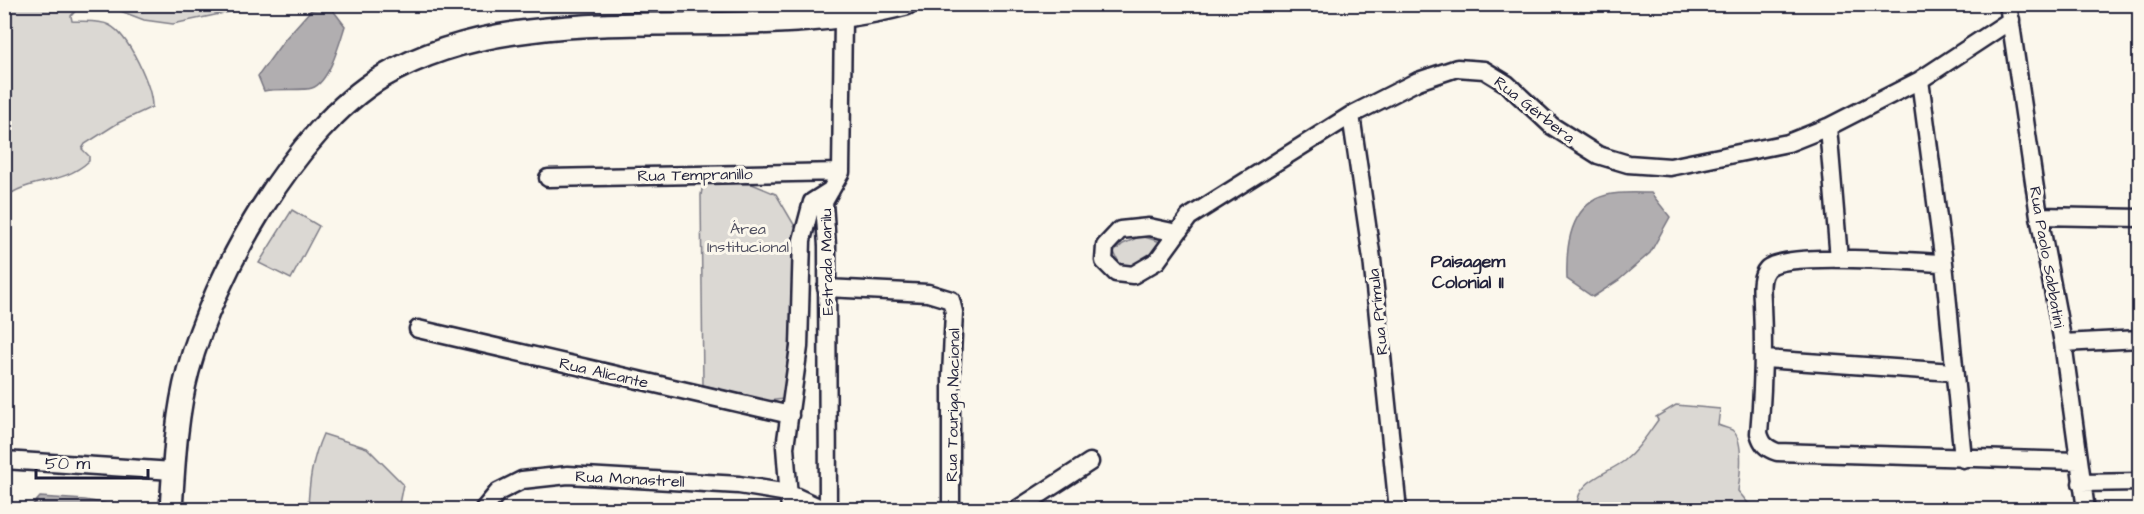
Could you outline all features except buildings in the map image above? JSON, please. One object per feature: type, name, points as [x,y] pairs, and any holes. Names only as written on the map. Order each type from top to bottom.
[{"type":"main road","points":[[171,510],[173,471],[188,372],[219,285],[250,226],[296,160],[331,120],[380,78],[439,51],[529,31],[608,26],[771,25],[843,18],[906,4]]},
{"type":"street","name":"Rua Gérbera","points":[[1178,233],[1189,217],[1351,115],[1418,81],[1457,68],[1484,70],[1507,84],[1552,126],[1598,155],[1628,164],[1670,167],[1788,143],[1828,127],[1920,80],[2009,12]]},
{"type":"street","name":"Rua Paolo Sabbatini","points":[[2009,12],[2039,216],[2063,343],[2086,510]]},
{"type":"street","name":"Estrada Marilu","points":[[826,510],[827,246],[824,202],[842,172],[843,18]]},
{"type":"street","points":[[1920,80],[1944,263],[1963,459]]},
{"type":"street","name":"Rua Prímula","points":[[1351,115],[1372,259],[1398,510]]},
{"type":"street","points":[[1828,127],[1839,259]]},
{"type":"street","name":"Rua Tempranillo","points":[[548,178],[842,172]]},
{"type":"street","points":[[790,510],[785,447],[799,347],[803,232],[812,202],[834,188]]},
{"type":"street","points":[[2039,216],[2139,218]]},
{"type":"street","points":[[1944,263],[1839,259],[1781,260],[1767,268],[1761,281],[1765,359],[1759,433],[1762,442],[1768,449],[1777,452],[2078,461]]},
{"type":"street","name":"Rua Touriga Nacional","points":[[826,288],[928,293],[951,300],[954,312],[951,510]]},
{"type":"street","name":"Rua Alicante","points":[[418,329],[790,415]]},
{"type":"street","points":[[2063,343],[2139,339]]},
{"type":"street","points":[[1765,359],[1953,372]]},
{"type":"street","points":[[4,460],[173,471]]},
{"type":"street","points":[[1016,510],[1090,462]]},
{"type":"street","name":"Rua Monastrell","points":[[483,510],[498,492],[522,480],[568,475],[739,485],[788,493],[826,510]]},
{"type":"street","points":[[2081,483],[2139,482]]},
{"type":"green space","points":[[5,4],[90,5],[79,7],[71,16],[72,21],[101,22],[117,31],[144,74],[152,107],[118,123],[85,144],[82,149],[89,156],[89,161],[79,169],[68,175],[24,187],[5,198]]},
{"type":"green space","points":[[267,4],[173,24],[144,20],[105,5]]},
{"type":"green space","name":"Área Institucional","points":[[720,182],[752,184],[776,194],[796,228],[792,323],[783,399],[768,401],[703,385],[701,195],[703,184]]},
{"type":"green space","points":[[292,210],[319,226],[291,279],[259,263]]},
{"type":"green space","points":[[1141,236],[1161,242],[1150,258],[1134,265],[1121,267],[1114,252],[1123,244]]},
{"type":"green space","points":[[1676,405],[1720,409],[1718,425],[1732,430],[1739,442],[1741,459],[1738,491],[1748,503],[1770,509],[1577,509],[1578,499],[1586,485],[1629,457],[1658,420],[1656,417]]},
{"type":"green space","points":[[323,434],[367,448],[403,484],[398,509],[308,509],[312,471]]},
{"type":"shaded area","points":[[329,5],[345,26],[333,61],[324,78],[318,85],[308,89],[264,91],[258,76],[285,39],[311,10]]},
{"type":"shaded area","points":[[1651,193],[1670,217],[1650,253],[1619,280],[1593,297],[1567,279],[1567,257],[1571,234],[1574,224],[1587,206],[1596,199],[1609,195]]},
{"type":"shaded area","points":[[40,497],[85,500],[138,509],[29,509]]},
{"type":"district","name":"Paisagem Colonial II","points":[[1468,271]]}]
